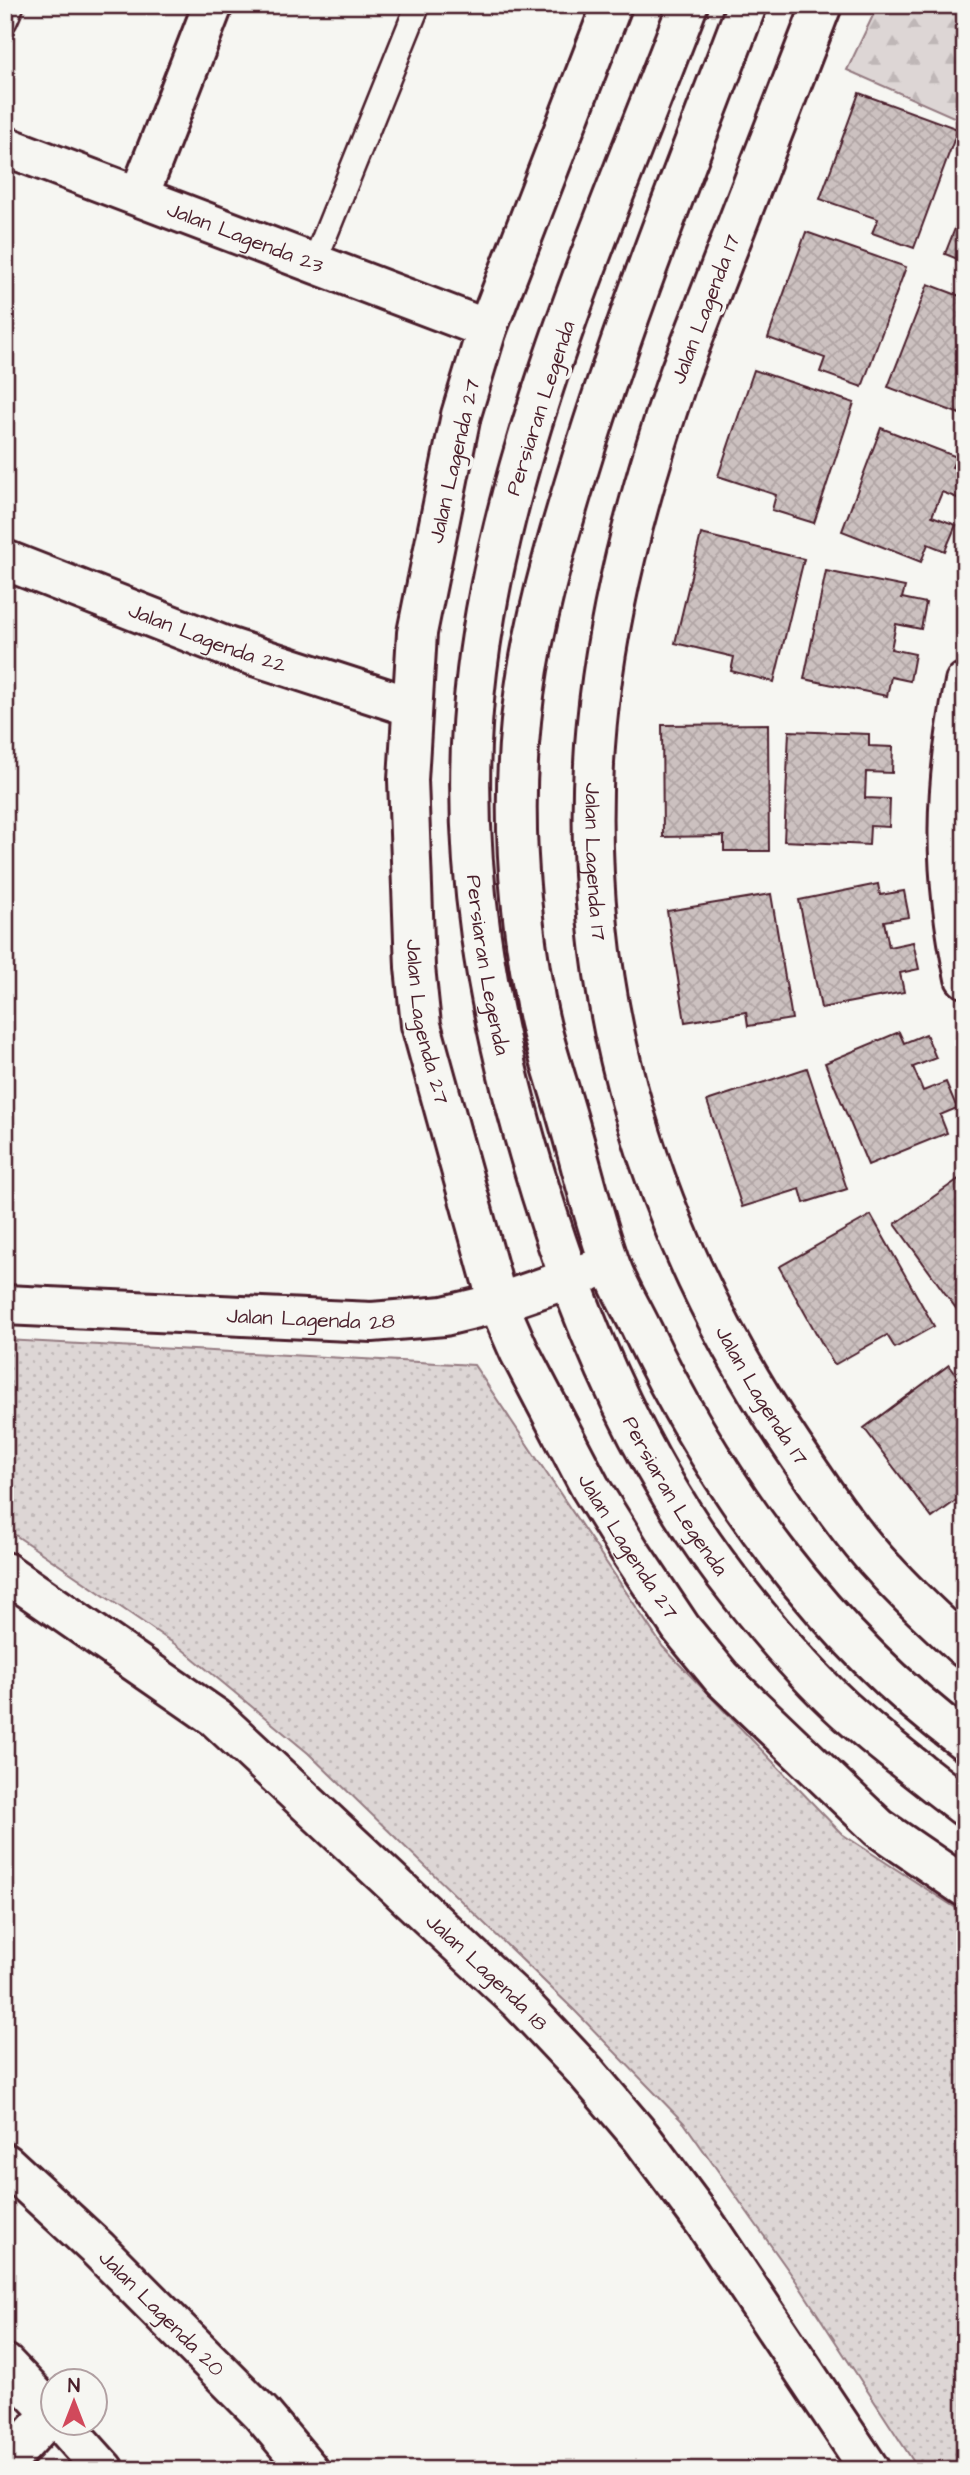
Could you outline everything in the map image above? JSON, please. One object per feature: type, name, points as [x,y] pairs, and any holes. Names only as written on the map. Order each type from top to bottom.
[{"type":"street","points":[[139,196],[213,5]]},
{"type":"street","name":"Jalan Lagenda 27","points":[[612,5],[487,329],[461,415],[417,634],[408,780],[415,967],[421,1025],[498,1303],[519,1351],[590,1487],[681,1628],[722,1678],[879,1828],[965,1887]]},
{"type":"street","name":"Persiaran Legenda","points":[[688,5],[566,323],[512,494],[488,602],[477,671],[470,754],[471,839],[479,931],[491,1009],[520,1125],[568,1280],[630,1422],[690,1523],[738,1592],[801,1665],[852,1717],[965,1807]]},
{"type":"street","name":"Persiaran Legenda","points":[[747,5],[620,340],[541,602],[517,751],[517,832],[523,911],[534,998],[609,1263],[671,1392],[736,1494],[791,1569],[844,1632],[888,1675],[965,1741]]},
{"type":"street","name":"Jalan Lagenda 17","points":[[822,5],[680,372],[659,434],[625,561],[598,710],[595,746],[593,797],[598,947],[605,995],[639,1133],[678,1237],[731,1348],[757,1394],[847,1525],[883,1568],[965,1648]]},
{"type":"street","name":"Jalan Lagenda 23","points":[[5,146],[487,329]]},
{"type":"street","name":"Jalan Lagenda 22","points":[[5,560],[227,647],[412,707]]},
{"type":"street","points":[[965,682],[949,779],[946,849],[952,919],[965,978]]},
{"type":"street","name":"Jalan Lagenda 28","points":[[5,1305],[372,1322],[444,1316],[498,1303],[609,1263]]},
{"type":"street","name":"Jalan Lagenda 18","points":[[5,1572],[216,1718],[519,2001],[585,2071],[641,2137],[705,2223],[870,2470]]},
{"type":"street","name":"Jalan Lagenda 20","points":[[5,2163],[98,2249],[232,2384],[292,2446],[309,2470]]},
{"type":"street","points":[[5,2364],[38,2398]]},
{"type":"street","points":[[5,2464],[38,2428]]},
{"type":"street","points":[[73,2436],[104,2470]]},
{"type":"lane","points":[[5,21],[12,5]]},
{"type":"lane","points":[[314,263],[418,5]]},
{"type":"green space","points":[[878,5],[965,5],[965,122],[847,70]]},
{"type":"green space","points":[[5,1340],[474,1365],[663,1647],[842,1834],[965,1914],[965,2470],[919,2470],[796,2281],[684,2123],[574,2010],[308,1753],[182,1649],[5,1528]]},
{"type":"building","points":[[859,93],[958,129],[914,248],[872,233],[878,219],[820,199]]},
{"type":"building","points":[[965,203],[965,262],[945,254]]},
{"type":"building","points":[[806,232],[906,267],[862,387],[820,372],[825,358],[768,338]]},
{"type":"building","points":[[928,284],[965,298],[965,416],[888,387]]},
{"type":"building","points":[[754,370],[854,403],[814,523],[772,510],[776,495],[718,476]]},
{"type":"building","points":[[881,428],[957,457],[952,467],[965,472],[965,501],[942,492],[932,516],[956,525],[945,551],[928,544],[921,562],[842,531]]},
{"type":"building","points":[[701,534],[804,559],[774,682],[731,671],[734,657],[675,643]]},
{"type":"building","points":[[826,571],[905,587],[902,598],[926,603],[921,629],[896,624],[891,649],[915,654],[910,681],[891,677],[887,696],[804,679]]},
{"type":"building","points":[[768,724],[769,851],[724,851],[724,836],[663,837],[662,725]]},
{"type":"building","points":[[789,731],[869,734],[869,746],[893,747],[892,773],[866,772],[865,798],[890,799],[889,827],[870,826],[869,845],[784,841]]},
{"type":"building","points":[[878,884],[880,895],[904,891],[909,917],[884,921],[889,947],[913,942],[919,969],[900,973],[904,992],[821,1008],[799,900]]},
{"type":"building","points":[[771,894],[792,1019],[748,1026],[746,1012],[685,1022],[667,911]]},
{"type":"building","points":[[899,1032],[904,1043],[926,1034],[936,1058],[913,1067],[923,1091],[946,1082],[957,1108],[940,1115],[947,1133],[868,1165],[825,1063]]},
{"type":"building","points":[[807,1068],[847,1189],[804,1203],[800,1189],[742,1207],[707,1101]]},
{"type":"building","points":[[960,1178],[965,1184],[965,1311],[960,1314],[895,1224]]},
{"type":"building","points":[[871,1215],[934,1326],[895,1348],[887,1335],[834,1365],[779,1267]]},
{"type":"building","points":[[949,1365],[965,1386],[965,1494],[932,1518],[864,1428]]}]
